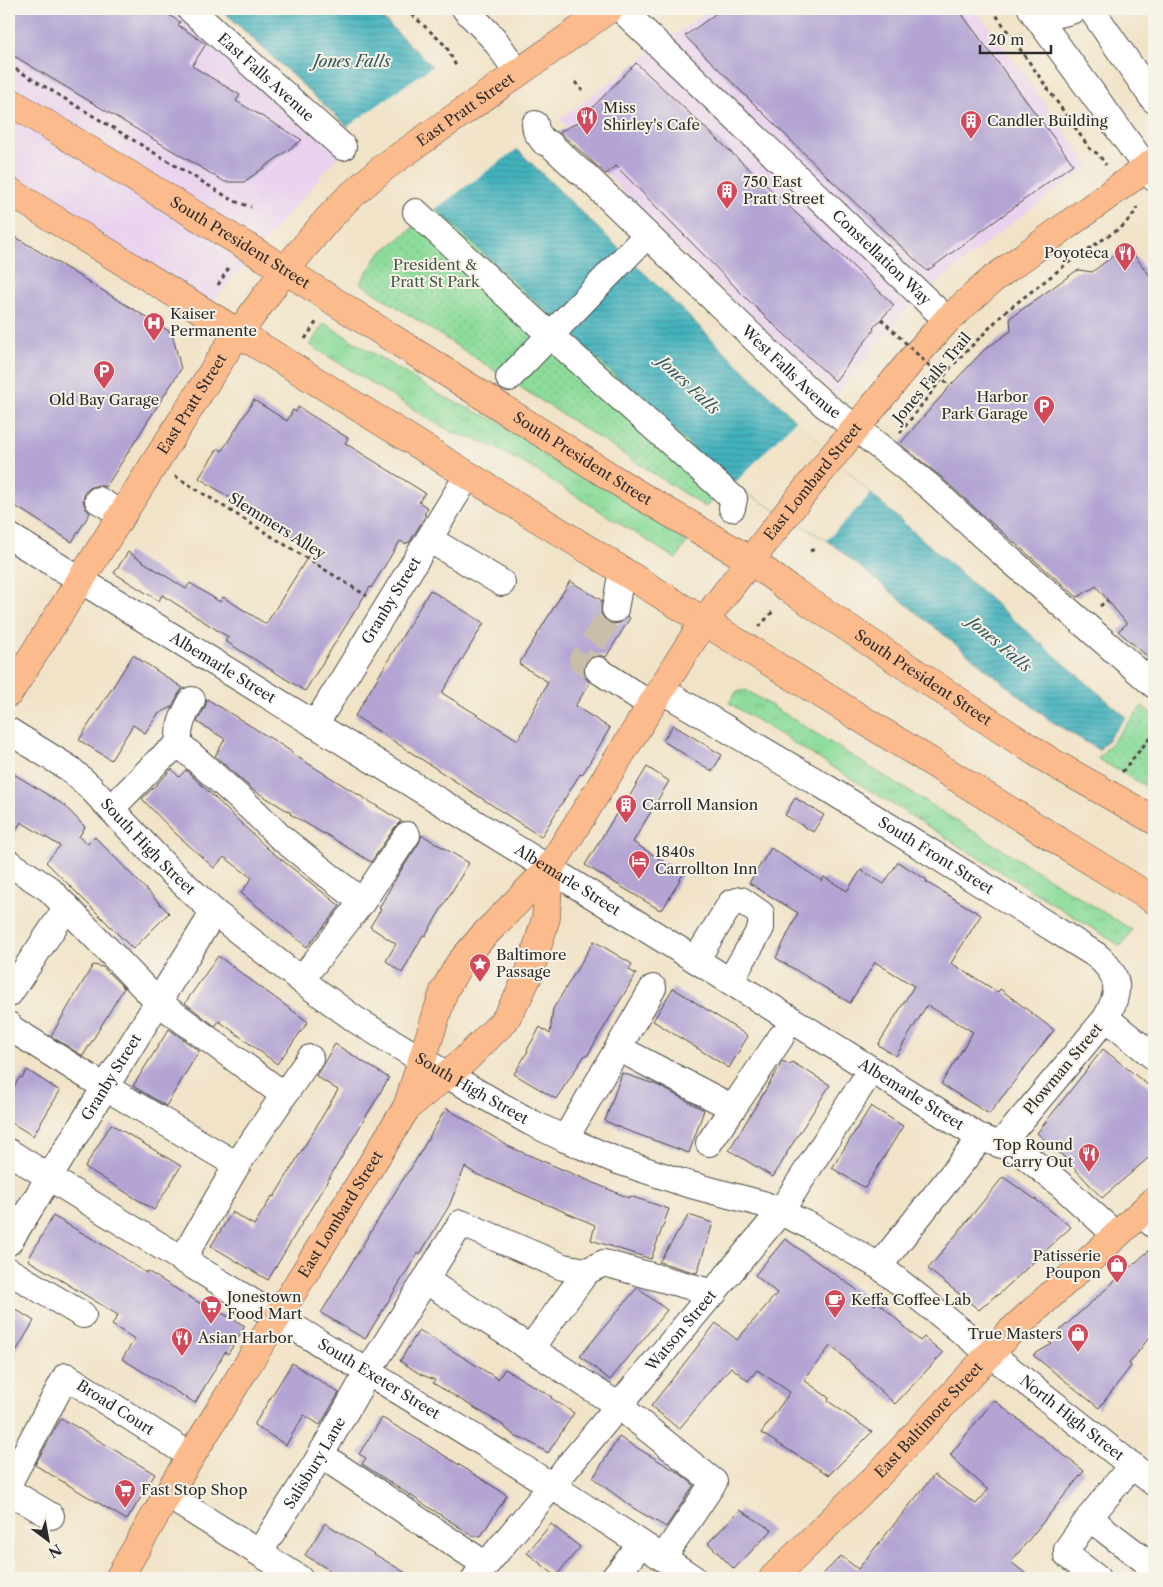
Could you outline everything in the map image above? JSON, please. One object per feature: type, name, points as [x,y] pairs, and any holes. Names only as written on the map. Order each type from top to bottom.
[{"type":"main road","name":"East Pratt Street","points":[[9,693],[238,333],[285,270],[326,220],[383,168],[610,9]]},
{"type":"main road","name":"South President Street","points":[[9,100],[285,270],[636,493],[750,560],[977,715],[1053,763],[1154,820]]},
{"type":"main road","name":"East Lombard Street","points":[[118,1578],[167,1495],[407,1107],[444,991],[459,964],[483,936],[548,869],[704,621],[833,456],[914,357],[947,320],[993,279],[1152,169]]},
{"type":"main road","points":[[9,191],[1154,900]]},
{"type":"main road","name":"East Lombard Street","points":[[407,1107],[447,1075],[505,1020],[529,974],[546,918],[548,869]]},
{"type":"main road","name":"East Baltimore Street","points":[[773,1578],[882,1471],[1008,1334],[1116,1235],[1150,1213]]},
{"type":"street","name":"East Falls Avenue","points":[[190,9],[343,147]]},
{"type":"street","points":[[465,9],[494,39],[518,74]]},
{"type":"street","name":"Constellation Way","points":[[621,9],[947,320]]},
{"type":"street","points":[[1033,12],[1054,15],[1076,9]]},
{"type":"street","points":[[1091,9],[1154,100]]},
{"type":"street","points":[[1033,12],[1152,169]]},
{"type":"street","name":"West Falls Avenue","points":[[535,124],[536,131],[544,142],[550,144],[585,175],[639,244],[826,406],[930,487],[984,537],[1154,685]]},
{"type":"street","points":[[416,212],[550,335],[734,499],[732,508]]},
{"type":"street","points":[[509,378],[639,244]]},
{"type":"street","name":"Granby Street","points":[[315,725],[468,475]]},
{"type":"street","points":[[98,500],[123,515]]},
{"type":"street","name":"Albemarle Street","points":[[9,536],[871,1070],[991,1141],[1019,1151],[1060,1184],[1116,1235]]},
{"type":"street","points":[[429,539],[502,583]]},
{"type":"street","points":[[615,608],[622,570]]},
{"type":"street","points":[[598,670],[656,697]]},
{"type":"street","name":"South Front Street","points":[[656,697],[822,785],[1096,955],[1106,964],[1117,988],[1115,1002],[1106,1018]]},
{"type":"street","points":[[192,700],[182,719],[178,734],[179,744],[279,836],[362,902]]},
{"type":"street","name":"South High Street","points":[[9,730],[70,769],[165,866],[214,912],[356,1020],[447,1075],[530,1122],[565,1139],[618,1161],[687,1184],[763,1204],[810,1226],[879,1266],[990,1354]]},
{"type":"street","points":[[111,809],[158,761],[179,744]]},
{"type":"street","points":[[301,980],[362,902],[407,835]]},
{"type":"street","points":[[9,863],[49,889],[158,1002],[284,1095]]},
{"type":"street","points":[[696,960],[731,903],[741,900],[761,914],[761,928],[730,981]]},
{"type":"street","points":[[9,994],[67,907]]},
{"type":"street","name":"Granby Street","points":[[9,1242],[214,912]]},
{"type":"street","points":[[565,1139],[653,988]]},
{"type":"street","points":[[1106,1018],[1154,1057]]},
{"type":"street","name":"Plowman Street","points":[[879,1266],[991,1141],[1106,1018]]},
{"type":"street","points":[[9,1025],[12,1029],[105,1087],[238,1165]]},
{"type":"street","points":[[709,1143],[781,1036]]},
{"type":"street","points":[[618,1048],[733,1108]]},
{"type":"street","points":[[182,1260],[238,1165],[310,1058]]},
{"type":"street","name":"Watson Street","points":[[480,1571],[781,1211],[871,1070]]},
{"type":"street","name":"South Exeter Street","points":[[9,1152],[574,1499],[693,1578]]},
{"type":"street","name":"Salisbury Lane","points":[[259,1553],[321,1455],[368,1372],[461,1223],[563,1266],[587,1271]]},
{"type":"street","points":[[530,1349],[587,1271],[604,1263],[714,1293]]},
{"type":"street","points":[[9,1272],[83,1315]]},
{"type":"street","points":[[425,1280],[619,1406],[714,1482],[663,1558]]},
{"type":"street","name":"North High Street","points":[[990,1354],[1154,1483]]},
{"type":"street","name":"Broad Court","points":[[9,1483],[66,1376],[191,1456]]},
{"type":"street","points":[[321,1455],[480,1571]]},
{"type":"street","points":[[1097,1578],[1067,1556],[1067,1549],[1089,1518],[1132,1465]]},
{"type":"street","points":[[9,1490],[51,1516]]},
{"type":"street","points":[[167,1495],[299,1578]]},
{"type":"street","points":[[1089,1518],[1148,1563],[1150,1571],[1147,1578]]},
{"type":"street","points":[[614,1578],[641,1544]]},
{"type":"path","points":[[406,9],[446,46],[456,66]]},
{"type":"path","points":[[992,9],[1090,148],[1098,154]]},
{"type":"path","points":[[9,66],[234,201],[251,207]]},
{"type":"path","points":[[575,82],[582,90]]},
{"type":"path","name":"Jones Falls Trail","points":[[886,452],[951,367],[1005,312],[1068,263],[1123,226],[1137,210]]},
{"type":"path","points":[[218,285],[232,264]]},
{"type":"path","points":[[305,339],[318,319]]},
{"type":"path","points":[[882,319],[950,386]]},
{"type":"path","name":"Slemmers Alley","points":[[155,463],[386,609]]},
{"type":"path","points":[[810,551],[815,549]]},
{"type":"path","points":[[756,632],[778,604]]},
{"type":"path","points":[[1122,772],[1154,732]]},
{"type":"shaded area","points":[[9,9],[207,9],[353,139],[204,312],[9,198]]},
{"type":"shaded area","points":[[710,9],[976,9],[1090,166],[1001,231],[907,309],[836,395],[643,214],[560,119]]},
{"type":"green space","name":"President & Pratt St Park","points":[[438,208],[733,485],[705,507],[360,283],[378,255]]},
{"type":"green space","points":[[324,323],[440,395],[535,441],[687,542],[676,559],[532,468],[488,444],[452,432],[439,425],[310,345]]},
{"type":"green space","points":[[746,690],[1132,930],[1121,946],[729,703],[736,692]]},
{"type":"green space","points":[[1142,706],[1154,716],[1154,791],[1098,759]]},
{"type":"water","name":"Jones Falls","points":[[221,9],[373,9],[871,494],[1126,717],[1099,750],[1048,719],[827,540],[733,485]]},
{"type":"pier","points":[[435,64],[520,147],[434,210],[346,128]]},
{"type":"pier","points":[[796,420],[871,494],[827,540],[733,485]]},
{"type":"building","points":[[9,9],[159,9],[180,22],[178,25],[206,44],[192,66],[240,95],[236,101],[302,140],[244,182],[225,182],[9,53]]},
{"type":"building","points":[[722,9],[958,9],[1073,164],[927,271],[830,179],[685,36]]},
{"type":"building","name":"750 East Pratt Street","points":[[636,63],[894,305],[873,328],[874,330],[835,381],[756,308],[616,166],[606,174],[559,132],[577,123]]},
{"type":"building","name":"Old Bay Garage","points":[[9,233],[172,333],[181,369],[106,487],[98,485],[91,487],[85,492],[83,500],[85,508],[90,513],[72,542],[9,502]]},
{"type":"building","name":"Harbor Park Garage","points":[[1118,252],[1134,255],[1154,281],[1154,662],[1118,631],[1127,624],[1096,586],[1078,597],[1076,596],[940,476],[900,444],[984,350],[1011,331],[1010,318],[1076,271],[1092,272]]},
{"type":"building","points":[[254,400],[287,421],[293,410],[296,412],[298,407],[348,438],[345,443],[425,493],[419,502],[428,508],[424,514],[426,515],[409,543],[407,542],[406,544],[400,541],[305,691],[225,641],[228,637],[162,595],[159,601],[114,573],[128,552],[186,589],[190,583],[220,602],[223,597],[266,624],[312,550],[199,478],[218,448],[222,451]]},
{"type":"building","points":[[570,581],[601,600],[601,614],[606,621],[613,624],[620,623],[628,616],[630,618],[606,657],[592,656],[585,662],[584,676],[590,683],[575,706],[610,728],[541,837],[355,716],[430,590],[484,623],[442,693],[518,740],[548,682],[519,664]]},
{"type":"building","points":[[133,655],[183,688],[172,707],[158,714],[145,733],[133,725],[111,760],[79,740]]},
{"type":"building","points":[[207,699],[401,821],[371,862],[252,789],[215,756],[225,739],[197,722]]},
{"type":"building","points":[[673,725],[722,755],[712,771],[663,741]]},
{"type":"building","name":"Carroll Mansion","points":[[647,767],[669,781],[633,842],[683,874],[663,909],[661,908],[660,910],[585,865]]},
{"type":"building","points":[[172,769],[179,777],[186,770],[268,849],[340,906],[307,947],[241,893],[252,878],[224,857],[214,868],[174,832],[142,799]]},
{"type":"building","points":[[9,771],[64,805],[85,827],[79,837],[88,844],[95,837],[169,913],[133,949],[46,862],[60,846],[21,822],[9,843]]},
{"type":"building","points":[[795,798],[824,815],[813,832],[785,815]]},
{"type":"building","points":[[422,835],[469,863],[425,936],[423,935],[402,973],[386,961],[396,944],[370,927],[381,909],[379,908]]},
{"type":"building","points":[[771,848],[822,881],[824,877],[847,891],[861,870],[884,884],[898,862],[927,880],[926,882],[981,915],[951,963],[998,992],[1000,989],[1054,1030],[989,1114],[941,1084],[973,1032],[927,1005],[896,1056],[878,1045],[914,986],[875,962],[850,1003],[776,958],[798,913],[749,883]]},
{"type":"building","points":[[594,941],[632,964],[629,970],[636,974],[587,1056],[585,1055],[556,1099],[514,1074],[540,1027],[550,1034],[553,1009]]},
{"type":"building","points":[[218,956],[308,1022],[277,1064],[219,1021],[215,1026],[185,1003]]},
{"type":"building","points":[[93,965],[103,967],[124,988],[83,1056],[51,1036]]},
{"type":"building","points":[[673,988],[748,1036],[729,1068],[653,1021]]},
{"type":"building","points":[[169,1029],[199,1051],[166,1106],[133,1086]]},
{"type":"building","points":[[335,1044],[389,1078],[268,1280],[211,1246],[232,1212],[254,1225],[272,1196],[274,1197],[338,1090],[316,1076]]},
{"type":"building","points":[[1103,1049],[1154,1090],[1154,1153],[1102,1198],[1064,1157],[1037,1133]]},
{"type":"building","points":[[783,1061],[790,1065],[792,1062],[830,1085],[773,1177],[729,1150]]},
{"type":"building","points":[[27,1070],[60,1091],[33,1136],[9,1121],[9,1094]]},
{"type":"building","points":[[622,1073],[657,1085],[704,1110],[689,1153],[605,1121]]},
{"type":"building","points":[[871,1106],[903,1126],[865,1188],[832,1168]]},
{"type":"building","points":[[446,1108],[510,1147],[629,1198],[630,1196],[669,1209],[651,1259],[591,1240],[595,1225],[476,1174],[465,1167],[449,1206],[365,1339],[321,1313],[410,1170]]},
{"type":"building","points":[[111,1124],[181,1166],[154,1210],[85,1167]]},
{"type":"building","points":[[1003,1177],[1071,1227],[997,1296],[979,1310],[928,1269]]},
{"type":"building","points":[[689,1215],[713,1223],[697,1273],[659,1262]]},
{"type":"building","points":[[53,1216],[219,1315],[220,1312],[245,1326],[228,1354],[225,1352],[195,1403],[122,1359],[135,1339],[112,1325],[118,1315],[28,1260]]},
{"type":"building","points":[[785,1239],[853,1287],[875,1305],[878,1302],[920,1341],[924,1337],[943,1353],[895,1404],[831,1345],[804,1380],[829,1398],[828,1401],[872,1432],[829,1475],[761,1433],[790,1392],[757,1370],[748,1381],[731,1367],[679,1429],[651,1406],[716,1323],[737,1340],[777,1293],[755,1275]]},
{"type":"building","points":[[1154,1246],[1154,1331],[1129,1364],[1131,1366],[1099,1408],[1033,1355],[1052,1344],[1048,1341]]},
{"type":"building","points":[[637,1288],[667,1310],[610,1380],[580,1356]]},
{"type":"building","points":[[9,1305],[34,1321],[9,1363]]},
{"type":"building","points":[[419,1330],[498,1379],[505,1369],[552,1397],[574,1413],[548,1453],[525,1439],[516,1437],[503,1425],[433,1383],[435,1380],[420,1374],[400,1361]]},
{"type":"building","points":[[292,1363],[339,1393],[320,1425],[304,1415],[286,1445],[254,1425]]},
{"type":"building","points":[[994,1400],[1084,1471],[1011,1562],[1031,1578],[819,1578],[841,1556],[858,1569],[934,1475],[976,1504],[988,1490],[950,1455]]},
{"type":"building","points":[[61,1418],[155,1474],[127,1520],[35,1465]]},
{"type":"building","points":[[382,1418],[507,1495],[481,1536],[473,1536],[362,1464],[366,1458],[359,1454]]},
{"type":"building","points":[[619,1437],[679,1473],[694,1485],[666,1527],[633,1508],[593,1478]]},
{"type":"building","points":[[740,1510],[772,1530],[734,1569],[708,1543]]},
{"type":"building","points":[[325,1523],[414,1578],[342,1578],[305,1555]]},
{"type":"building","points":[[551,1524],[580,1547],[556,1576],[527,1553]]},
{"type":"tunnel","points":[[598,670],[582,660],[615,609]]},
{"type":"place","name":"Miss Shirley's Cafe","points":[[587,136]]},
{"type":"place","name":"Candler Building","points":[[971,140]]},
{"type":"place","name":"750 East Pratt Street","points":[[727,210]]},
{"type":"place","name":"Poyoteca","points":[[1125,272]]},
{"type":"place","name":"Kaiser Permanente","points":[[154,342]]},
{"type":"place","name":"Old Bay Garage","points":[[104,390]]},
{"type":"place","name":"Harbor Park Garage","points":[[1044,425]]},
{"type":"place","name":"Carroll Mansion","points":[[626,824]]},
{"type":"place","name":"1840s Carrollton Inn","points":[[639,880]]},
{"type":"place","name":"Baltimore Passage","points":[[480,983]]},
{"type":"place","name":"Top Round Carry Out","points":[[1089,1173]]},
{"type":"place","name":"Patisserie Poupon","points":[[1117,1284]]},
{"type":"place","name":"Keffa Coffee Lab","points":[[835,1319]]},
{"type":"place","name":"Jonestown Food Mart","points":[[211,1325]]},
{"type":"place","name":"True Masters","points":[[1078,1353]]},
{"type":"place","name":"Asian Harbor","points":[[182,1357]]},
{"type":"place","name":"Fast Stop Shop","points":[[125,1509]]}]
